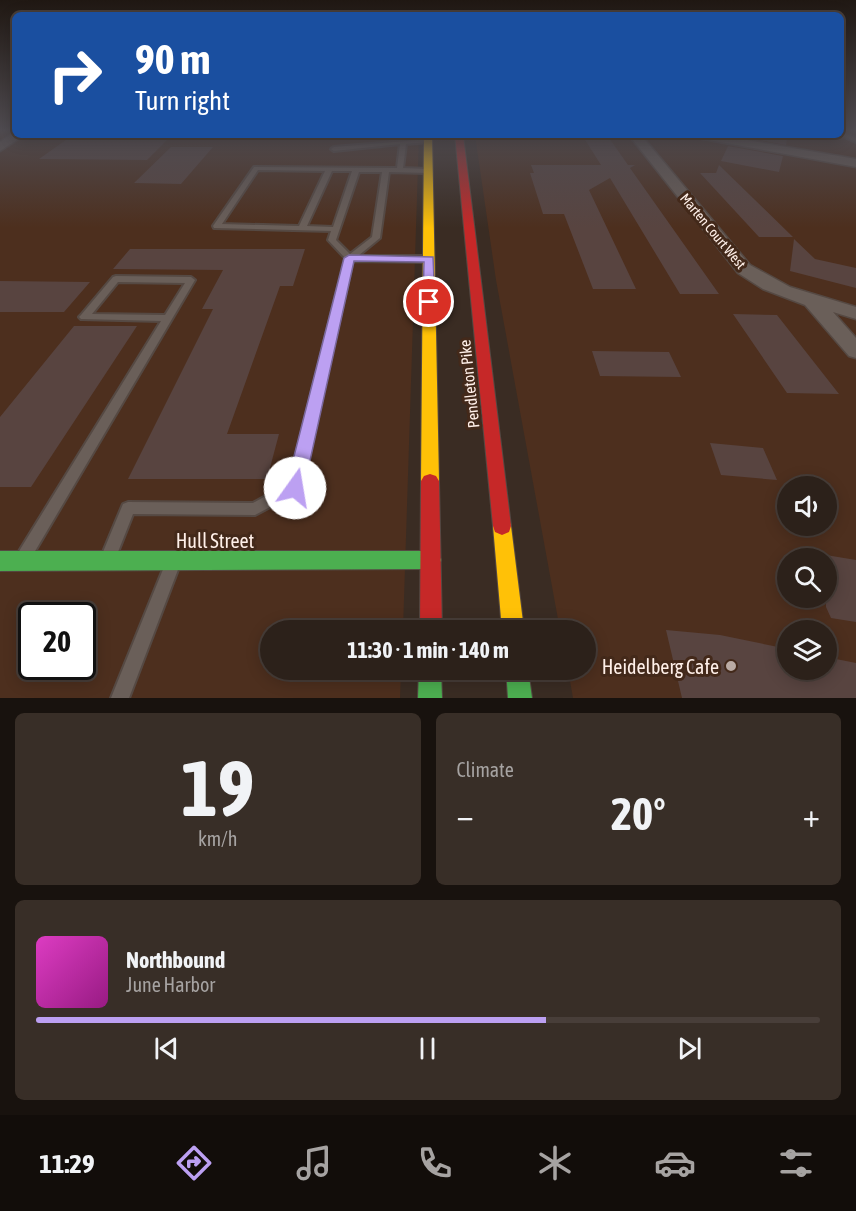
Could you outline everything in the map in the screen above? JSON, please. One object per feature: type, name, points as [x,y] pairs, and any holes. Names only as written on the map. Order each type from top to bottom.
[{"type":"main road","points":[[428,164],[431,620]]},
{"type":"main road","name":"Pendleton Pike","points":[[462,164],[512,620]]},
{"type":"main road","name":"Hull Street","points":[[0,561],[431,560]]},
{"type":"main road","points":[[430,680],[430,698]]},
{"type":"main road","points":[[518,680],[520,698]]},
{"type":"street","name":"Marten Court West","points":[[658,164],[744,269],[766,285],[856,313]]},
{"type":"street","points":[[811,300],[856,351]]},
{"type":"lane","points":[[400,170],[401,164]]},
{"type":"lane","points":[[336,229],[217,226],[256,168],[428,171]]},
{"type":"lane","points":[[302,228],[329,170]]},
{"type":"lane","points":[[356,170],[332,240],[349,258],[429,259]]},
{"type":"lane","points":[[107,561],[128,508],[255,509],[295,488],[349,258],[376,238],[386,170]]},
{"type":"lane","points":[[22,561],[191,280],[116,279],[84,317],[168,318]]},
{"type":"lane","points":[[120,698],[174,560]]},
{"type":"shaded area","points":[[0,164],[418,164],[403,620],[260,620],[260,680],[401,680],[400,698],[0,698]]},
{"type":"shaded area","points":[[479,164],[856,164],[856,698],[573,698],[570,680],[596,680],[596,620],[558,620],[496,280]]},
{"type":"building","points":[[154,164],[199,164],[181,184],[134,183]]},
{"type":"building","points":[[735,164],[781,164],[779,172]]},
{"type":"building","points":[[531,165],[635,165],[630,168],[719,294],[680,294],[610,178],[589,190],[636,289],[593,289],[564,214],[543,214],[530,173],[534,173]]},
{"type":"building","points":[[719,165],[793,237],[759,237],[700,173],[716,173]]},
{"type":"building","points":[[794,239],[815,259],[856,268],[856,288],[790,271]]},
{"type":"building","points":[[130,249],[305,249],[293,286],[280,286],[227,434],[279,434],[267,479],[128,479],[213,309],[202,309],[223,270],[113,269]]},
{"type":"building","points":[[0,281],[90,282],[64,312],[0,312]]},
{"type":"building","points":[[733,314],[777,315],[839,394],[787,393]]},
{"type":"building","points":[[74,326],[137,326],[31,487],[0,487],[0,417]]},
{"type":"building","points":[[592,351],[669,352],[681,377],[600,376]]},
{"type":"building","points":[[710,443],[763,448],[777,480],[721,475]]},
{"type":"building","points":[[837,557],[856,560],[856,622],[831,618],[826,608],[837,608]]},
{"type":"building","name":"Heidelberg Cafe","points":[[666,630],[720,635],[777,647],[777,680],[837,680],[837,659],[856,663],[856,698],[682,698]]},
{"type":"traffic: fast","points":[[0,561],[431,560]]},
{"type":"traffic: fast","points":[[430,680],[430,698]]},
{"type":"traffic: fast","points":[[518,680],[520,698]]},
{"type":"traffic: slow","points":[[428,164],[430,481]]},
{"type":"traffic: slow","points":[[502,526],[512,620]]},
{"type":"traffic: jam","points":[[462,164],[502,526]]},
{"type":"traffic: jam","points":[[430,481],[431,620]]},
{"type":"place","name":"Heidelberg Cafe","points":[[731,666]]},
{"type":"route","points":[[295,488],[349,258],[429,259],[429,302]]}]
